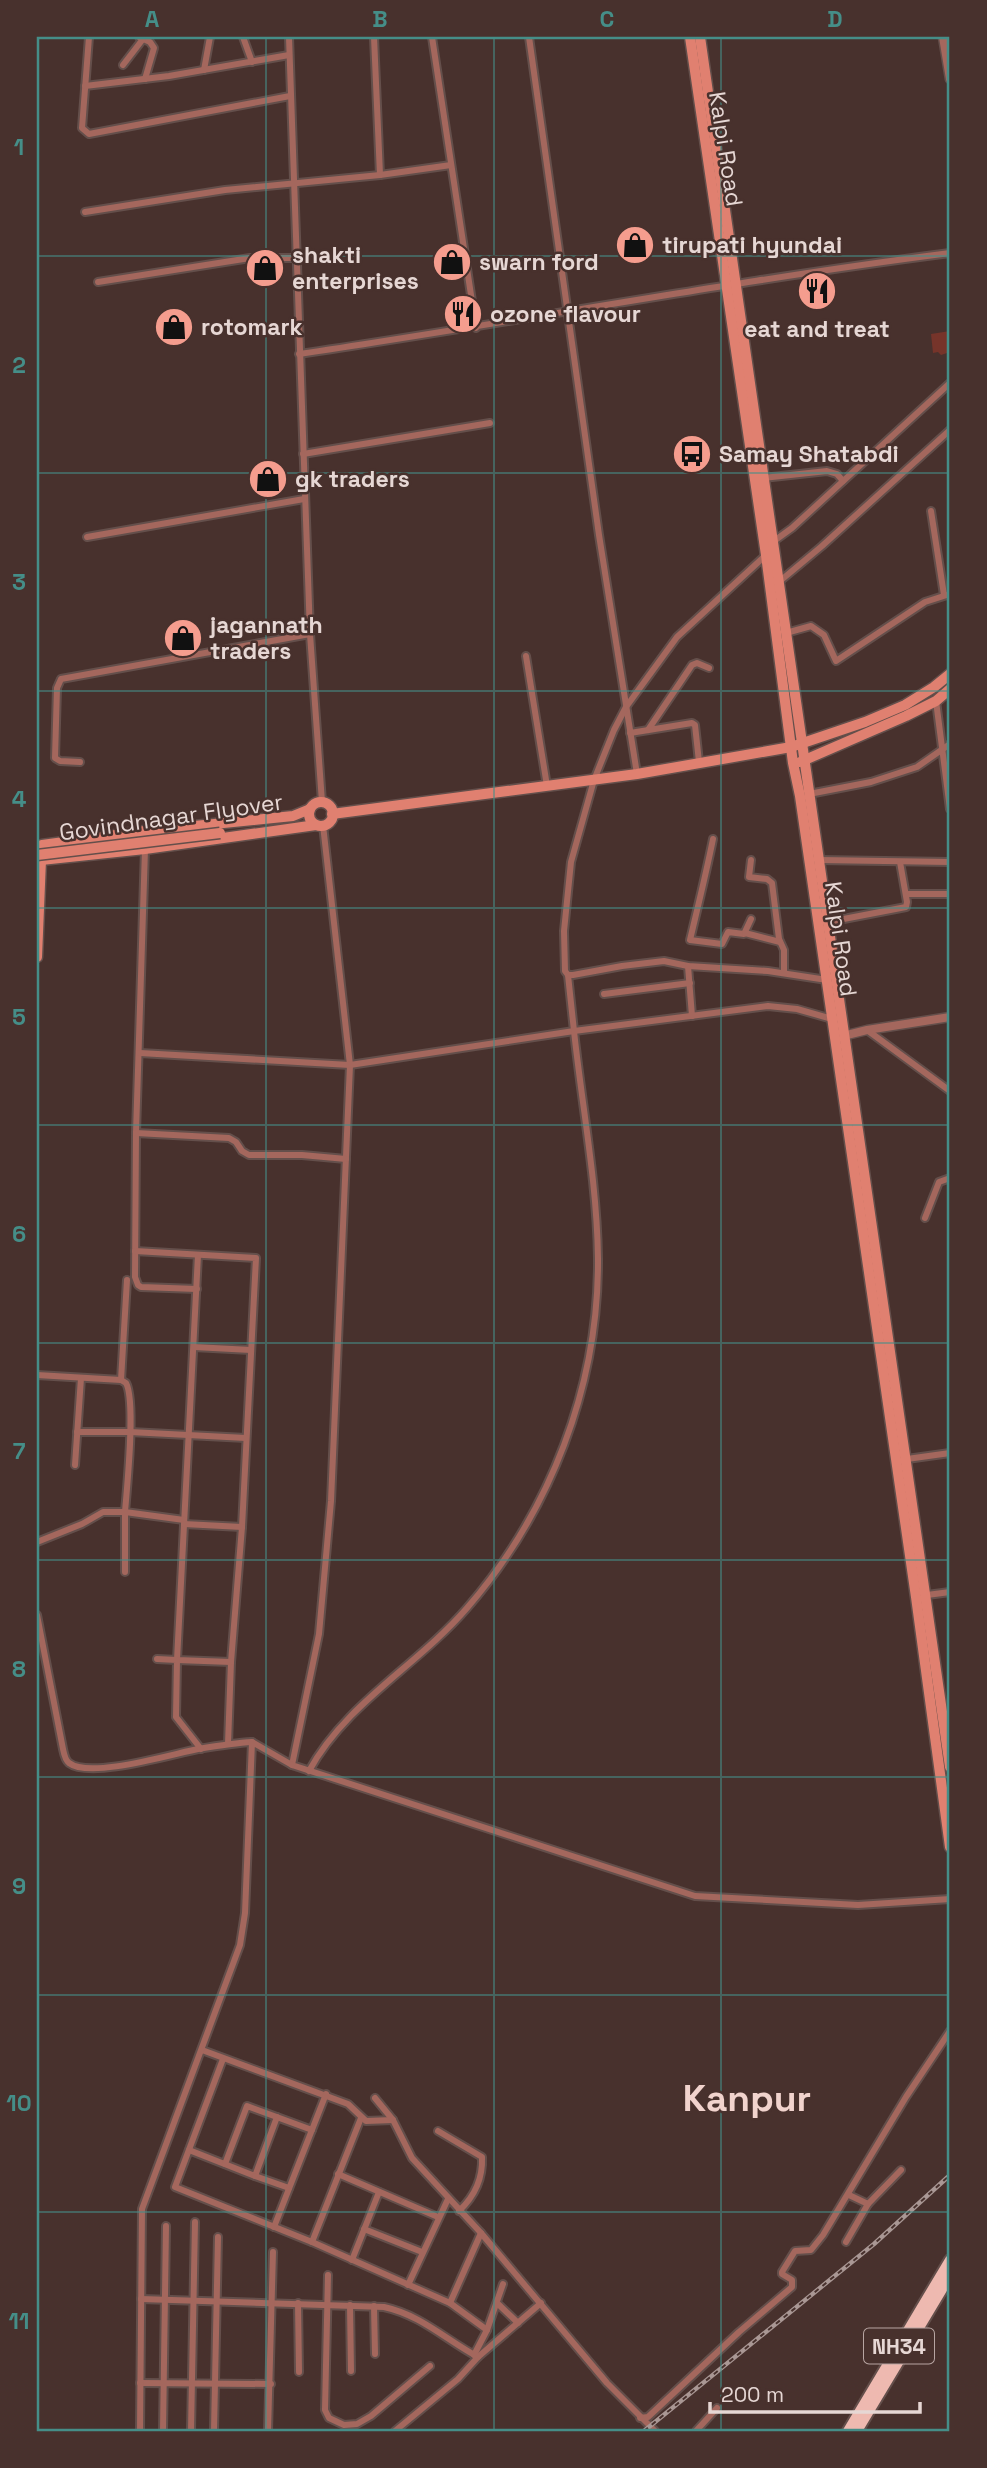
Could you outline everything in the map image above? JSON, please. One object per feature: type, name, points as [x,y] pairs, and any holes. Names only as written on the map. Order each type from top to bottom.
[{"type":"highway","name":"NH34","points":[[848,2431],[950,2260]]},
{"type":"highway","name":"NH34","points":[[857,2431],[950,2276]]},
{"type":"main road","name":"Kalpi Road","points":[[690,37],[780,581],[802,744],[798,762]]},
{"type":"main road","name":"Kalpi Road","points":[[700,37],[791,747],[798,762],[819,860],[837,1018],[927,1595],[946,1761],[950,1847]]},
{"type":"main road","points":[[332,814],[637,774],[791,747],[865,722],[905,705],[950,674]]},
{"type":"main road","points":[[798,762],[906,716],[936,701],[950,689]]},
{"type":"main road","name":"Kalpi Road","points":[[805,795],[827,980],[837,1018]]},
{"type":"main road","points":[[314,819],[145,849],[39,857],[42,845],[145,831],[293,816],[314,819],[330,821],[330,806],[322,802],[315,804],[314,819]]},
{"type":"main road","name":"Govindnagar Flyover","points":[[37,957],[39,857],[314,819]]},
{"type":"main road","name":"Kalpi Road","points":[[840,1037],[946,1761],[950,1767]]},
{"type":"street","points":[[89,37],[82,128],[89,134],[290,96]]},
{"type":"street","points":[[204,70],[210,37]]},
{"type":"street","points":[[243,37],[252,62]]},
{"type":"street","points":[[289,37],[304,499],[322,802]]},
{"type":"street","points":[[374,37],[380,175]]},
{"type":"street","points":[[432,37],[476,328]]},
{"type":"street","points":[[529,37],[637,774]]},
{"type":"street","points":[[943,37],[950,79]]},
{"type":"street","points":[[123,65],[141,38],[153,44],[145,79]]},
{"type":"street","points":[[85,86],[289,55]]},
{"type":"street","points":[[85,212],[225,190],[380,175],[451,164]]},
{"type":"street","points":[[299,354],[950,253]]},
{"type":"street","points":[[98,282],[250,257],[296,258]]},
{"type":"street","points":[[774,541],[950,383]]},
{"type":"street","points":[[303,454],[490,423]]},
{"type":"street","points":[[780,581],[950,430]]},
{"type":"street","points":[[763,478],[827,471],[837,474],[843,481]]},
{"type":"street","points":[[87,537],[304,499]]},
{"type":"street","points":[[786,633],[811,626],[824,635],[836,661],[925,602],[947,595],[931,511]]},
{"type":"street","points":[[309,1771],[332,1736],[358,1708],[446,1632],[491,1579],[536,1508],[569,1430],[579,1402],[593,1333],[598,1258],[596,1214],[568,975],[565,971],[564,931],[568,878],[577,836],[594,780],[626,707],[677,637],[766,555]]},
{"type":"street","points":[[80,762],[60,761],[55,758],[57,688],[61,679],[310,634]]},
{"type":"street","points":[[526,656],[547,786]]},
{"type":"street","points":[[648,730],[692,665],[697,663],[709,668]]},
{"type":"street","points":[[936,701],[950,809]]},
{"type":"street","points":[[630,733],[693,723],[699,762]]},
{"type":"street","points":[[805,795],[871,782],[917,767],[950,744]]},
{"type":"street","points":[[292,1765],[319,1634],[331,1501],[350,1065],[314,819]]},
{"type":"street","points":[[712,839],[690,940],[720,944],[728,932],[741,935],[745,933],[780,942]]},
{"type":"street","points":[[145,849],[136,1133],[135,1277],[138,1285],[147,1287],[197,1289]]},
{"type":"street","points":[[751,860],[749,877],[767,879],[772,883],[784,953],[784,973]]},
{"type":"street","points":[[819,860],[950,862]]},
{"type":"street","points":[[828,922],[902,909],[907,905],[900,862]]},
{"type":"street","points":[[906,894],[950,894]]},
{"type":"street","points":[[745,933],[751,919]]},
{"type":"street","points":[[568,975],[664,961],[688,966],[784,973],[827,980]]},
{"type":"street","points":[[688,966],[692,1016]]},
{"type":"street","points":[[604,994],[690,984]]},
{"type":"street","points":[[140,1053],[350,1065],[574,1031],[777,1006],[837,1018]]},
{"type":"street","points":[[840,1037],[950,1017]]},
{"type":"street","points":[[867,1030],[950,1091]]},
{"type":"street","points":[[136,1133],[229,1138],[245,1153],[254,1156],[302,1155],[346,1160]]},
{"type":"street","points":[[925,1218],[939,1182],[950,1178]]},
{"type":"street","points":[[135,1251],[256,1258],[228,1744]]},
{"type":"street","points":[[198,1255],[177,1660],[177,1720],[201,1749]]},
{"type":"street","points":[[121,1380],[127,1280]]},
{"type":"street","points":[[194,1347],[251,1350]]},
{"type":"street","points":[[37,1375],[121,1380],[129,1387],[125,1572]]},
{"type":"street","points":[[75,1465],[81,1378]]},
{"type":"street","points":[[77,1433],[130,1432],[246,1438]]},
{"type":"street","points":[[907,1459],[950,1453]]},
{"type":"street","points":[[37,1542],[82,1524],[103,1512],[125,1512],[184,1522],[242,1527]]},
{"type":"street","points":[[927,1595],[950,1592]]},
{"type":"street","points":[[37,1615],[63,1749],[67,1762],[83,1767],[117,1766],[228,1744],[252,1742],[292,1765],[309,1771],[695,1896],[858,1905],[950,1899]]},
{"type":"street","points":[[157,1659],[231,1662]]},
{"type":"street","points":[[140,2431],[143,2203],[202,2050],[243,1933],[252,1742]]},
{"type":"street","points":[[640,2418],[648,2417],[739,2332],[792,2287],[792,2280],[782,2272],[795,2251],[811,2250],[849,2195],[906,2097],[950,2031]]},
{"type":"street","points":[[202,2050],[326,2094],[354,2106],[361,2118],[369,2121],[393,2120]]},
{"type":"street","points":[[223,2059],[175,2187],[312,2242],[450,2304],[487,2330]]},
{"type":"street","points":[[274,2227],[326,2094]]},
{"type":"street","points":[[376,2098],[393,2120],[412,2158],[481,2233],[607,2383],[655,2431]]},
{"type":"street","points":[[225,2164],[247,2106],[312,2130]]},
{"type":"street","points":[[255,2176],[277,2117]]},
{"type":"street","points":[[312,2242],[361,2118]]},
{"type":"street","points":[[438,2131],[482,2157],[474,2197],[459,2211]]},
{"type":"street","points":[[189,2150],[289,2188]]},
{"type":"street","points":[[846,2242],[868,2204],[901,2170]]},
{"type":"street","points":[[338,2174],[438,2217]]},
{"type":"street","points":[[352,2260],[379,2192]]},
{"type":"street","points":[[849,2195],[868,2204]]},
{"type":"street","points":[[408,2285],[448,2199]]},
{"type":"street","points":[[191,2431],[195,2222]]},
{"type":"street","points":[[163,2431],[166,2226]]},
{"type":"street","points":[[364,2229],[422,2252]]},
{"type":"street","points":[[450,2304],[481,2233]]},
{"type":"street","points":[[214,2431],[218,2236]]},
{"type":"street","points":[[268,2431],[274,2252]]},
{"type":"street","points":[[328,2275],[325,2410],[329,2418],[350,2426],[364,2421],[430,2366]]},
{"type":"street","points":[[476,2356],[503,2284]]},
{"type":"street","points":[[141,2299],[374,2306],[402,2312],[430,2326],[476,2356]]},
{"type":"street","points":[[298,2303],[299,2372]]},
{"type":"street","points":[[497,2303],[518,2323]]},
{"type":"street","points":[[395,2431],[458,2379],[476,2356],[541,2303]]},
{"type":"street","points":[[350,2305],[351,2371]]},
{"type":"street","points":[[374,2306],[375,2354]]},
{"type":"street","points":[[140,2383],[271,2384]]},
{"type":"street","points":[[696,2431],[717,2408]]},
{"type":"shaded area","points":[[950,331],[950,352],[941,355],[938,352],[933,353],[931,334]]},
{"type":"railway","points":[[644,2431],[874,2244],[950,2175]]},
{"type":"place","name":"tirupati hyundai","points":[[635,245]]},
{"type":"place","name":"swarn ford","points":[[452,262]]},
{"type":"place","name":"shakti enterprises","points":[[265,268]]},
{"type":"place","name":"eat and treat","points":[[817,291]]},
{"type":"place","name":"ozone flavour","points":[[463,314]]},
{"type":"place","name":"rotomark","points":[[174,327]]},
{"type":"place","name":"Samay Shatabdi","points":[[692,454]]},
{"type":"place","name":"gk traders","points":[[268,479]]},
{"type":"place","name":"jagannath traders","points":[[183,638]]},
{"type":"district","name":"Kanpur","points":[[747,2098]]}]
